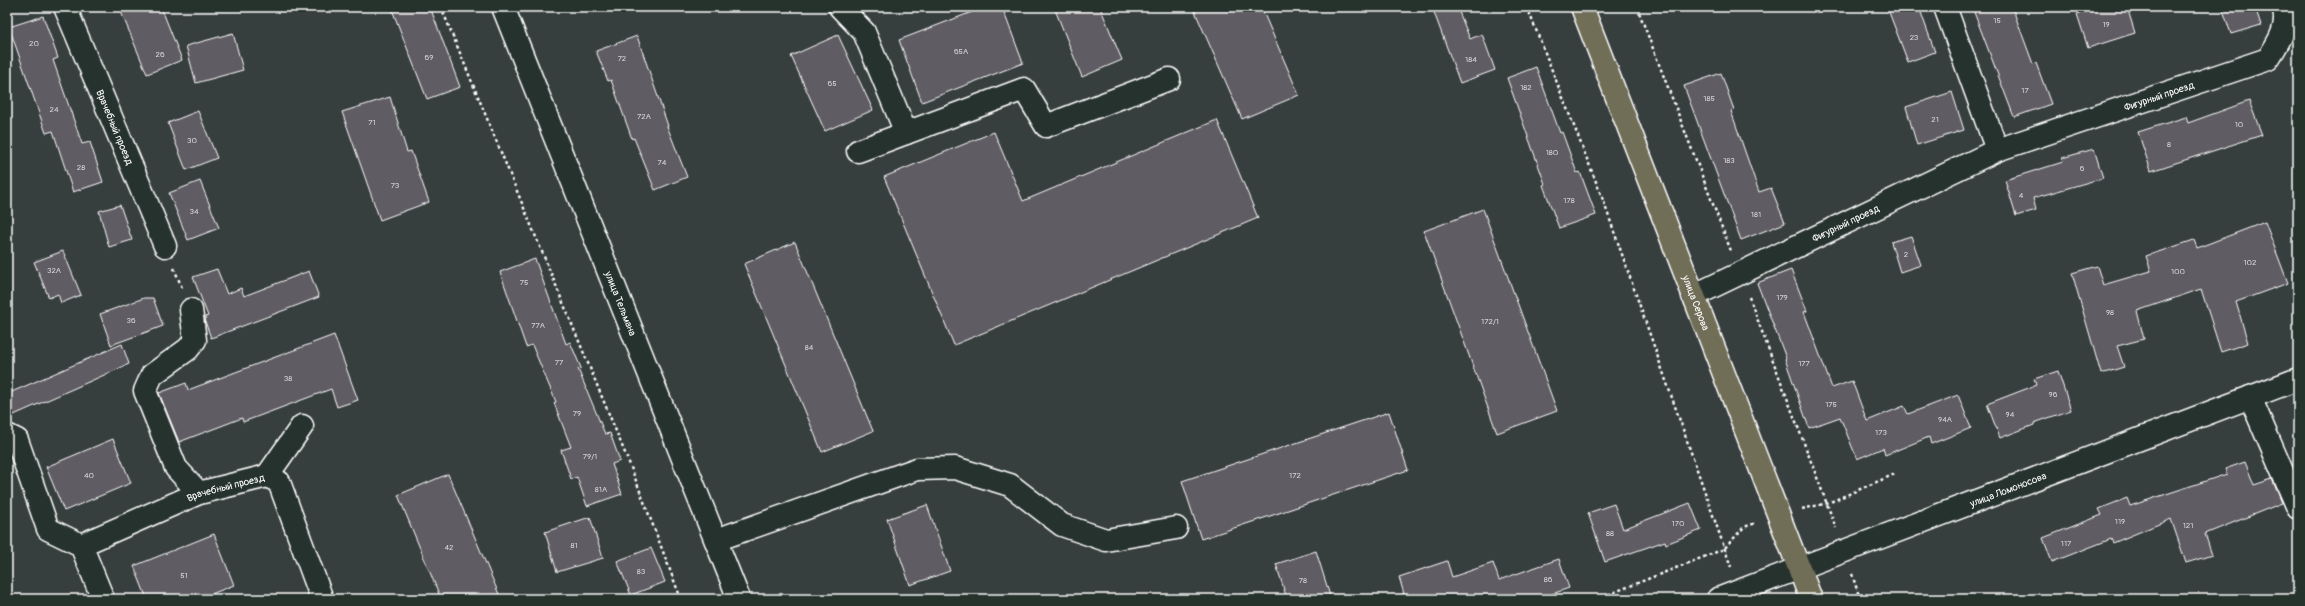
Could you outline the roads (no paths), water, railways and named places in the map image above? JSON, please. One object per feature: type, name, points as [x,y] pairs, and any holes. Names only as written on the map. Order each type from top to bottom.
[{"type":"main road","name":"улица Серова","points":[[1582,7],[1777,515],[1811,599]]},
{"type":"street","name":"Врачебный проезд","points":[[66,7],[165,246]]},
{"type":"street","name":"улица Тельмана","points":[[503,7],[739,599]]},
{"type":"street","points":[[840,7],[864,32],[906,133]]},
{"type":"street","points":[[1945,7],[1997,150]]},
{"type":"street","name":"Фигурный проезд","points":[[1693,296],[1997,150],[2268,59],[2283,35],[2285,12],[2283,7]]},
{"type":"street","points":[[858,151],[1024,89],[1046,126],[1169,79]]},
{"type":"street","points":[[191,310],[195,340],[188,349],[152,375],[145,391],[176,468],[199,493]]},
{"type":"street","name":"улица Ломоносова","points":[[1718,599],[2298,380]]},
{"type":"street","points":[[2250,397],[2298,508]]},
{"type":"street","points":[[267,476],[302,426]]},
{"type":"street","points":[[7,435],[17,440],[48,528],[81,545],[103,599]]},
{"type":"street","points":[[716,540],[917,470],[955,468],[1010,484],[1062,525],[1106,540],[1176,528]]},
{"type":"street","name":"Врачебный проезд","points":[[81,545],[199,493],[267,476],[279,482],[322,599]]}]
